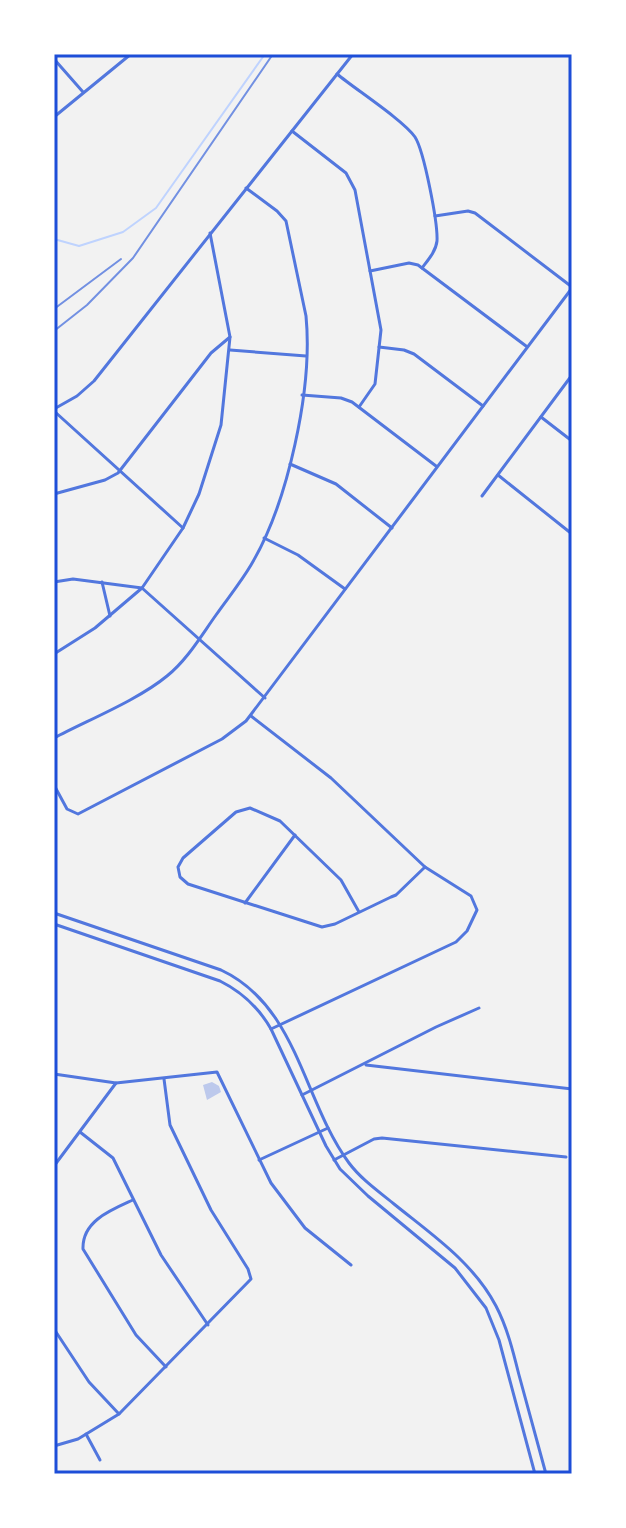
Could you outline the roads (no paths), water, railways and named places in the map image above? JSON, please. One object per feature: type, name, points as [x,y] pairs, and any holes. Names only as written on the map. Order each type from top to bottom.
[{"type":"street","points":[[54,117],[131,54]]},
{"type":"street","points":[[183,528],[54,410],[94,381],[353,54]]},
{"type":"street","points":[[54,59],[83,93]]},
{"type":"street","points":[[337,74],[415,138],[435,216],[437,244],[422,268]]},
{"type":"street","points":[[292,131],[350,178],[355,190],[380,316],[375,384],[359,407]]},
{"type":"street","points":[[572,162],[572,183]]},
{"type":"street","points":[[54,738],[162,680],[179,665],[252,564],[290,464],[302,395],[306,316],[286,221],[246,188]]},
{"type":"street","points":[[54,785],[67,809],[78,814],[222,739],[251,716],[572,287],[475,213],[468,211],[435,216]]},
{"type":"street","points":[[54,654],[110,616],[142,588],[183,528],[199,494],[216,444],[224,403],[230,337],[210,233]]},
{"type":"street","points":[[370,271],[409,263],[422,268],[527,347]]},
{"type":"street","points":[[54,494],[105,480],[120,471],[211,353],[230,337]]},
{"type":"street","points":[[379,347],[411,352],[483,406]]},
{"type":"street","points":[[229,350],[306,356]]},
{"type":"street","points":[[482,496],[572,375]]},
{"type":"street","points":[[302,395],[341,398],[359,407],[437,467]]},
{"type":"street","points":[[541,417],[572,441]]},
{"type":"street","points":[[290,464],[336,484],[392,528]]},
{"type":"street","points":[[498,475],[572,534]]},
{"type":"street","points":[[264,538],[295,553],[345,590]]},
{"type":"street","points":[[54,582],[73,579],[142,588],[265,698]]},
{"type":"street","points":[[102,582],[110,616]]},
{"type":"street","points":[[251,716],[331,778],[425,867],[471,896],[477,910],[467,931],[456,942],[271,1029]]},
{"type":"street","points":[[359,912],[341,880],[295,835],[275,817],[246,808],[236,812],[183,858],[178,870],[184,882],[318,927],[331,926],[400,892],[425,867]]},
{"type":"street","points":[[245,903],[295,835]]},
{"type":"street","points":[[54,913],[228,973],[257,994],[280,1024],[344,1155],[370,1184],[463,1261],[494,1303],[512,1348],[546,1474]]},
{"type":"street","points":[[54,924],[224,982],[249,1001],[271,1029],[334,1160],[360,1189],[455,1268],[486,1308],[499,1340],[535,1474]]},
{"type":"street","points":[[302,1095],[479,1008]]},
{"type":"street","points":[[366,1065],[572,1089]]},
{"type":"street","points":[[54,1074],[116,1083],[212,1071],[218,1074],[271,1183],[305,1228],[351,1265]]},
{"type":"street","points":[[54,1446],[86,1434],[119,1414],[250,1281],[250,1272],[211,1210],[170,1125],[164,1079]]},
{"type":"street","points":[[54,1166],[116,1083]]},
{"type":"street","points":[[259,1160],[329,1128]]},
{"type":"street","points":[[80,1132],[110,1155],[161,1255],[208,1325]]},
{"type":"street","points":[[334,1160],[374,1139],[382,1138],[566,1157]]},
{"type":"street","points":[[133,1200],[98,1218],[85,1236],[83,1249],[136,1335],[166,1367]]},
{"type":"street","points":[[486,1308],[494,1303]]},
{"type":"street","points":[[54,1329],[89,1382],[119,1414]]},
{"type":"street","points":[[86,1434],[100,1460]]},
{"type":"waterway","points":[[54,239],[79,246],[123,232],[156,208],[265,54]]},
{"type":"railway","points":[[54,331],[87,305],[133,258],[273,54]]},
{"type":"railway","points":[[54,309],[121,259]]}]
